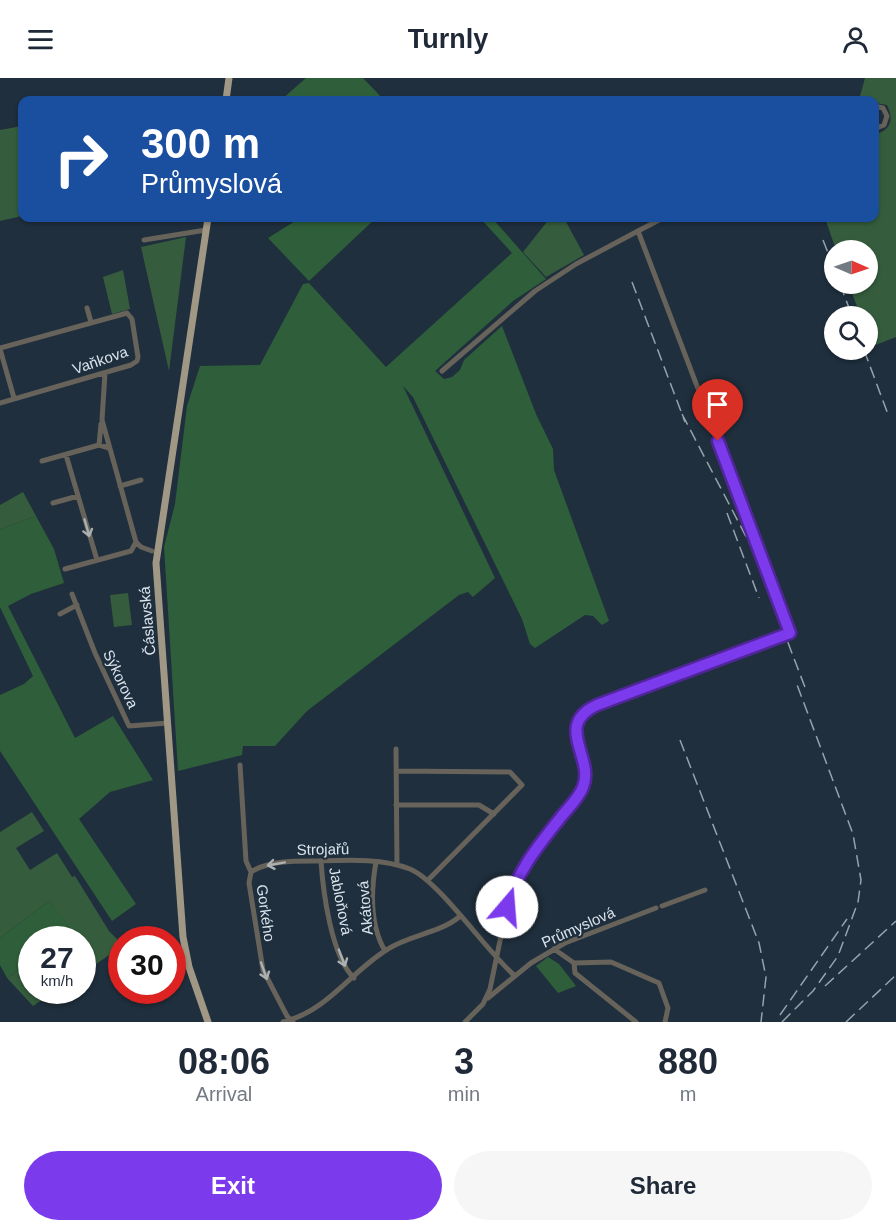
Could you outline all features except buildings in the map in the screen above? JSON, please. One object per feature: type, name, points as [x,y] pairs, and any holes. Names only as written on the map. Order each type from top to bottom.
[{"type":"main road","points":[[227,96],[229,78]]},
{"type":"main road","name":"Čáslavská","points":[[207,222],[154,551],[183,937],[189,967],[208,1022]]},
{"type":"street","points":[[879,107],[883,108],[887,116],[884,125],[879,127]]},
{"type":"street","points":[[442,371],[535,291],[576,264],[655,222]]},
{"type":"street","points":[[144,240],[206,230]]},
{"type":"street","name":"Průmyslová","points":[[486,999],[509,901],[517,878],[583,788],[585,770],[576,732],[583,714],[597,705],[790,633],[638,231]]},
{"type":"street","points":[[87,308],[91,322]]},
{"type":"street","name":"Vaňkova","points":[[0,348],[124,313],[132,317],[137,362],[0,403]]},
{"type":"street","points":[[0,348],[14,398]]},
{"type":"street","points":[[99,445],[105,373]]},
{"type":"street","points":[[102,420],[136,542],[141,548],[154,551]]},
{"type":"street","points":[[42,461],[99,445],[110,449]]},
{"type":"street","points":[[66,455],[97,560]]},
{"type":"street","points":[[120,486],[141,480]]},
{"type":"street","points":[[53,503],[78,496]]},
{"type":"street","points":[[131,551],[136,542]]},
{"type":"street","points":[[65,569],[131,551],[154,551]]},
{"type":"street","name":"Sýkorova","points":[[72,594],[129,726],[168,723]]},
{"type":"street","points":[[60,614],[77,605]]},
{"type":"street","points":[[396,749],[396,865]]},
{"type":"street","name":"Gorkého","points":[[240,765],[246,861],[251,872],[249,883],[263,970],[286,1017],[293,1021]]},
{"type":"street","points":[[396,771],[510,772],[522,785],[428,880]]},
{"type":"street","points":[[396,805],[481,805],[494,814]]},
{"type":"street","name":"Strojařů","points":[[251,872],[278,864],[321,861],[376,862],[409,868],[428,880],[497,960],[515,976]]},
{"type":"street","name":"Jabloňová","points":[[321,861],[323,890],[331,925],[346,968],[354,978]]},
{"type":"street","name":"Akátová","points":[[376,862],[373,886],[375,917],[378,938],[385,951]]},
{"type":"street","name":"Průmyslová","points":[[465,1022],[486,999],[554,950],[705,890]]},
{"type":"street","points":[[283,1022],[293,1021],[317,1009],[385,951],[459,917]]},
{"type":"street","points":[[554,950],[574,963],[585,965],[609,961],[657,982],[667,1004],[668,1013],[665,1022]]},
{"type":"street","points":[[574,963],[575,973],[636,1022]]},
{"type":"green space","points":[[306,78],[363,78],[380,96],[286,96]]},
{"type":"green space","points":[[865,78],[896,78],[896,337],[878,344],[878,306],[857,306],[852,294],[878,294],[878,240],[833,240],[826,222],[879,222],[879,132],[890,124],[890,115],[887,105],[879,104],[879,96],[860,96]]},
{"type":"green space","points":[[18,127],[18,217],[0,221],[0,130]]},
{"type":"green space","points":[[294,222],[372,222],[309,281],[268,238]]},
{"type":"green space","points":[[484,222],[496,222],[546,279],[513,301],[435,371],[444,379],[452,377],[460,370],[464,360],[502,326],[536,414],[553,449],[554,470],[609,621],[602,625],[593,616],[585,615],[535,648],[530,644],[522,619],[413,397],[403,386],[495,578],[473,597],[468,592],[459,595],[307,711],[275,746],[243,746],[242,755],[178,771],[164,547],[175,504],[187,406],[200,366],[260,365],[303,284],[309,283],[386,367],[512,253]]},
{"type":"green space","points":[[547,222],[566,222],[584,255],[546,277],[523,252]]},
{"type":"green space","points":[[186,237],[169,371],[141,247]]},
{"type":"green space","points":[[123,270],[130,309],[112,314],[103,277]]},
{"type":"green space","points":[[23,492],[36,516],[0,529],[0,505]]},
{"type":"green space","points":[[36,516],[54,549],[64,583],[31,594],[8,606],[75,738],[113,716],[153,780],[110,792],[79,819],[136,904],[112,921],[0,751],[0,695],[24,684],[33,676],[0,607],[0,529]]},
{"type":"green space","points":[[128,593],[132,625],[114,627],[110,595]]},
{"type":"green space","points":[[32,812],[44,831],[16,848],[30,870],[57,853],[72,877],[75,876],[108,929],[108,956],[96,964],[96,926],[68,926],[49,901],[0,938],[0,832]]},
{"type":"green space","points":[[49,901],[69,926],[18,926],[18,970],[7,978],[0,965],[0,938]]},
{"type":"green space","points":[[548,957],[559,964],[576,986],[558,993],[536,966]]},
{"type":"green space","points":[[18,970],[18,990],[7,978]]},
{"type":"railway","points":[[632,282],[685,422]]},
{"type":"railway","points":[[844,294],[848,306]]},
{"type":"railway","points":[[868,360],[889,417]]},
{"type":"railway","points":[[682,414],[752,548],[806,690]]},
{"type":"railway","points":[[727,513],[759,598]]},
{"type":"railway","points":[[782,1022],[813,991],[838,956],[858,902],[861,880],[853,834],[796,682]]},
{"type":"railway","points":[[680,740],[759,943],[766,977],[761,1022]]},
{"type":"railway","points":[[780,1015],[847,919]]},
{"type":"railway","points":[[825,986],[896,921]]},
{"type":"railway","points":[[846,1022],[896,975]]},
{"type":"route","points":[[507,907],[520,871],[583,788],[585,770],[576,732],[583,714],[597,705],[790,633],[718,441]]}]
